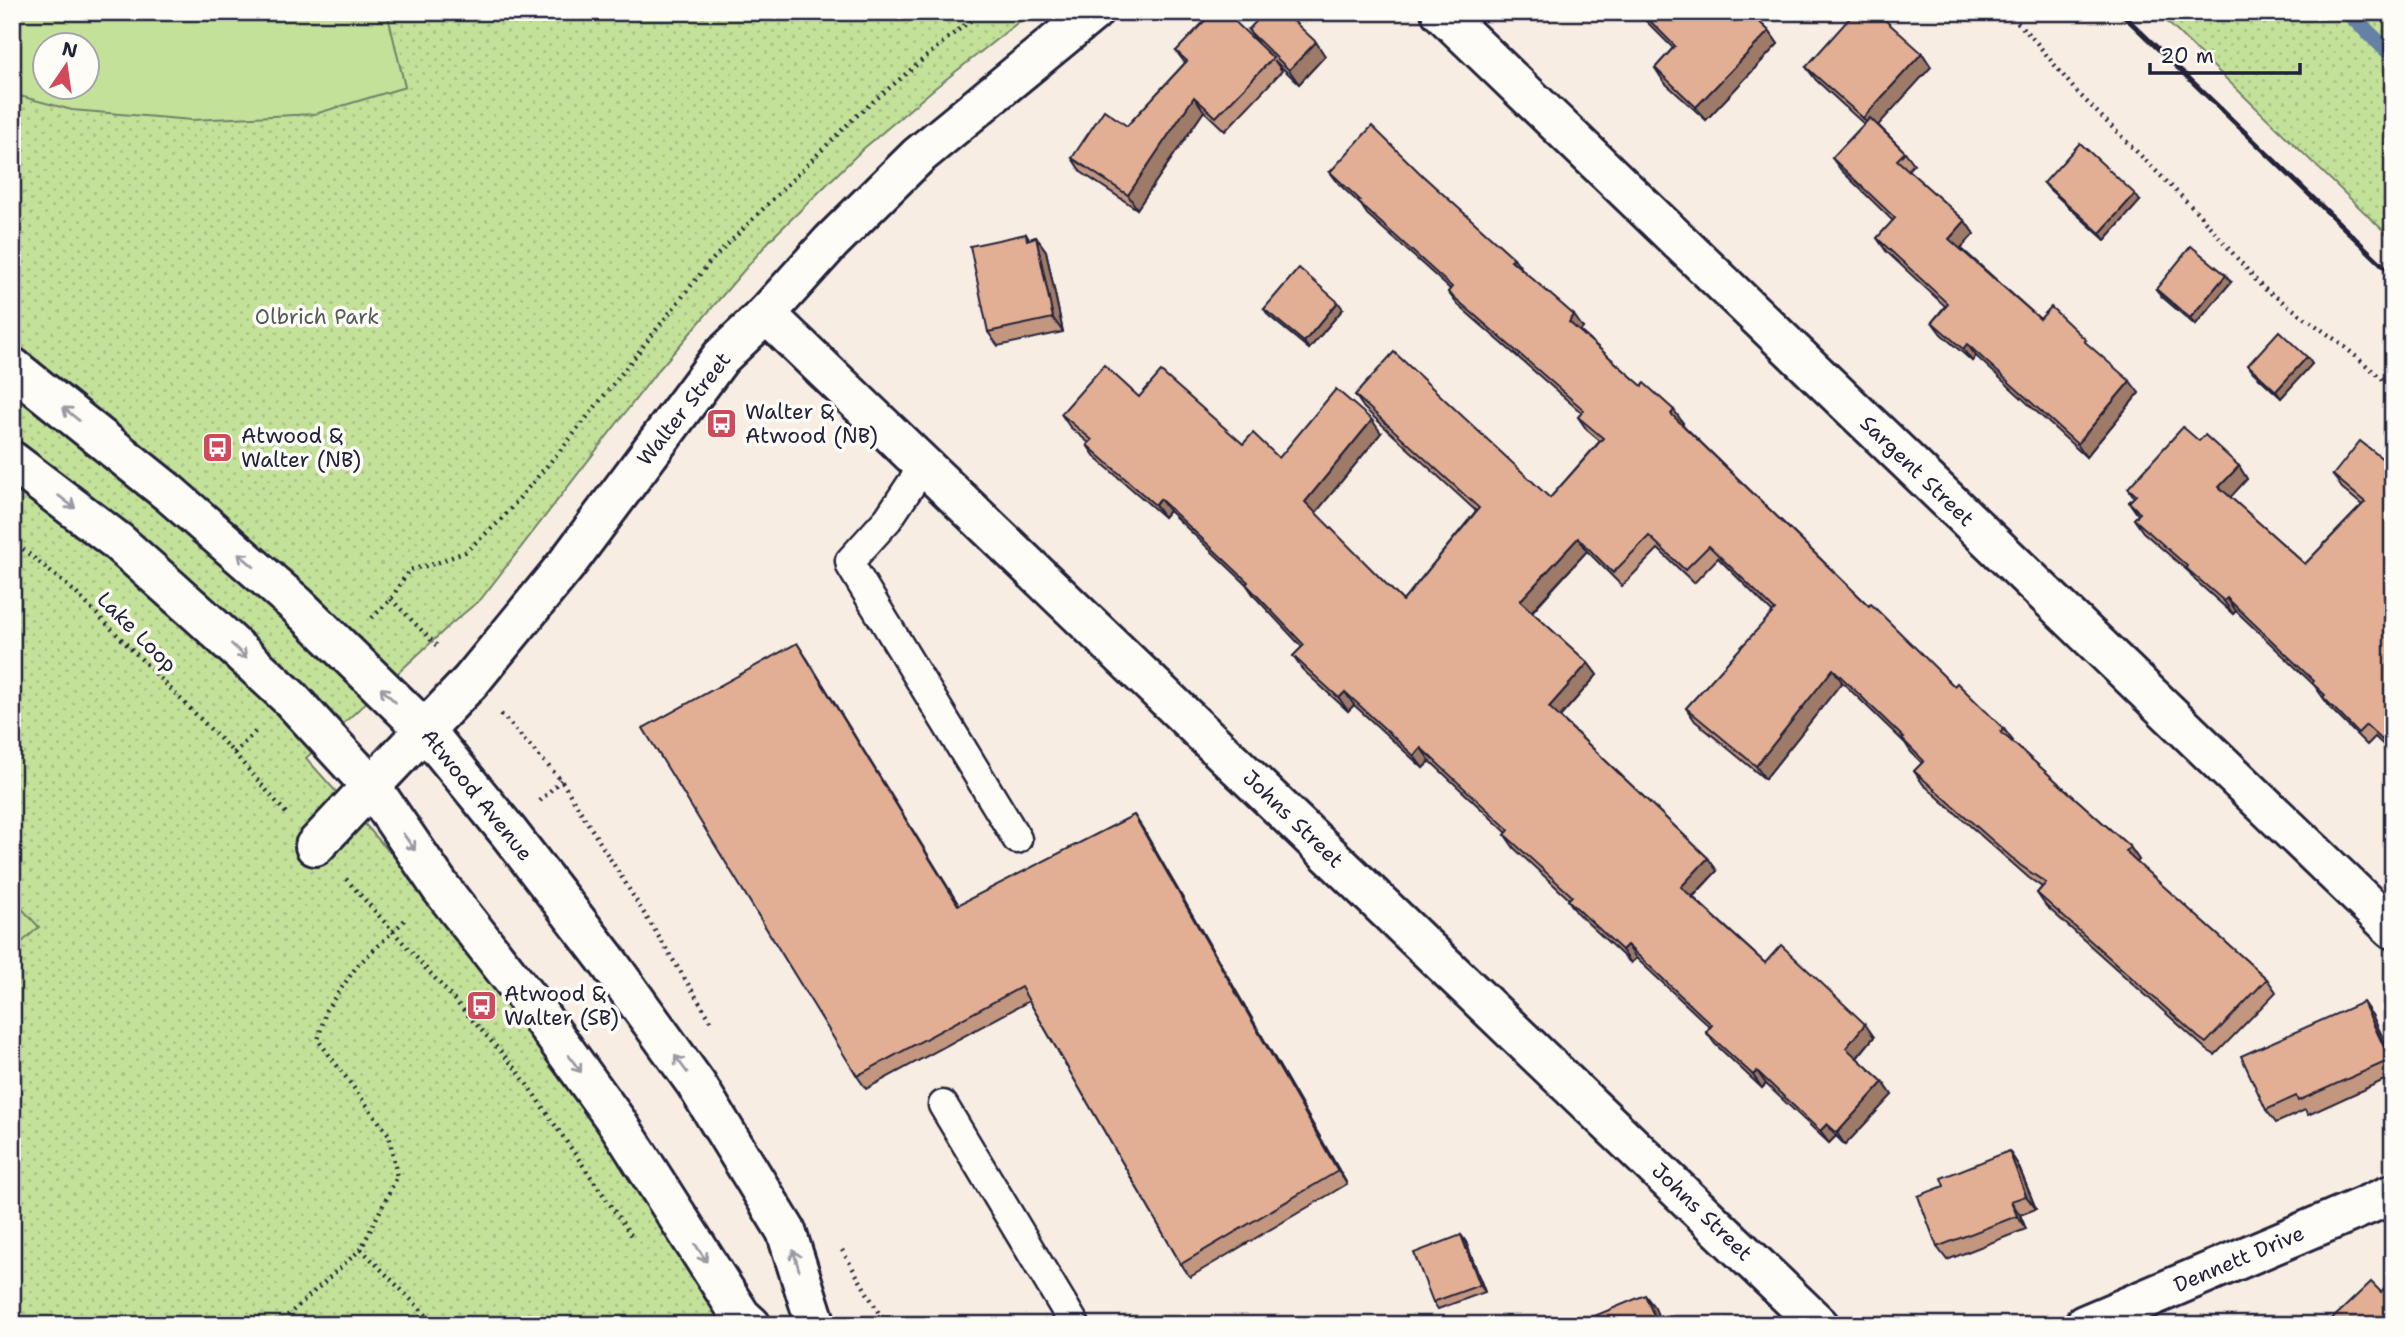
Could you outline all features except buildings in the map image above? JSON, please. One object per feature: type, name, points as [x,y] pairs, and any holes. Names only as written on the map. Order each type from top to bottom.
[{"type":"street","name":"Walter Street","points":[[316,846],[471,681],[566,565],[721,357],[918,156],[1093,12]]},
{"type":"street","name":"Sargent Street","points":[[1441,12],[2393,929]]},
{"type":"street","name":"Johns Street","points":[[766,314],[1819,1325]]},
{"type":"street","name":"Atwood Avenue","points":[[12,367],[169,493],[287,596],[424,729],[509,833],[606,959],[696,1084],[786,1231],[816,1325]]},
{"type":"street","points":[[12,461],[117,541],[179,596],[290,698],[371,786],[441,888],[530,1002],[619,1125],[741,1316],[751,1325]]},
{"type":"street","name":"Dennett Drive","points":[[2084,1325],[2393,1194]]},
{"type":"lane","points":[[924,466],[888,519],[850,561],[851,566],[1017,839]]},
{"type":"lane","points":[[943,1105],[1074,1325]]},
{"type":"path","points":[[391,599],[409,569],[434,564],[466,552],[500,521],[569,440],[709,263],[854,118],[982,12]]},
{"type":"path","points":[[2008,12],[2075,90],[2198,213],[2262,287],[2340,343],[2393,388]]},
{"type":"path","name":"Lake Loop","points":[[12,540],[75,592],[234,753],[394,931],[517,1070],[632,1237]]},
{"type":"path","points":[[277,1325],[362,1249],[397,1177],[389,1135],[318,1040],[326,1010],[357,966],[394,931]]},
{"type":"path","points":[[362,1249],[436,1325]]},
{"type":"green space","name":"Olbrich Park","points":[[12,12],[1031,12],[863,149],[770,240],[656,373],[481,599],[306,758],[428,895],[751,1325],[12,1325]]},
{"type":"green space","points":[[12,12],[387,12],[405,87],[315,114],[192,120],[72,110],[42,102],[102,102],[102,32],[32,32],[32,99],[12,94]]},
{"type":"green space","points":[[2157,12],[2393,12],[2393,240]]},
{"type":"green space","points":[[12,898],[39,927],[12,951]]},
{"type":"waterway","points":[[2347,12],[2393,56]]},
{"type":"railway","points":[[2120,12],[2393,275]]},
{"type":"place","name":"Walter & Atwood (NB)","points":[[722,424]]},
{"type":"place","name":"Atwood & Walter (NB)","points":[[218,448]]},
{"type":"place","name":"Atwood & Walter (SB)","points":[[481,1006]]}]
